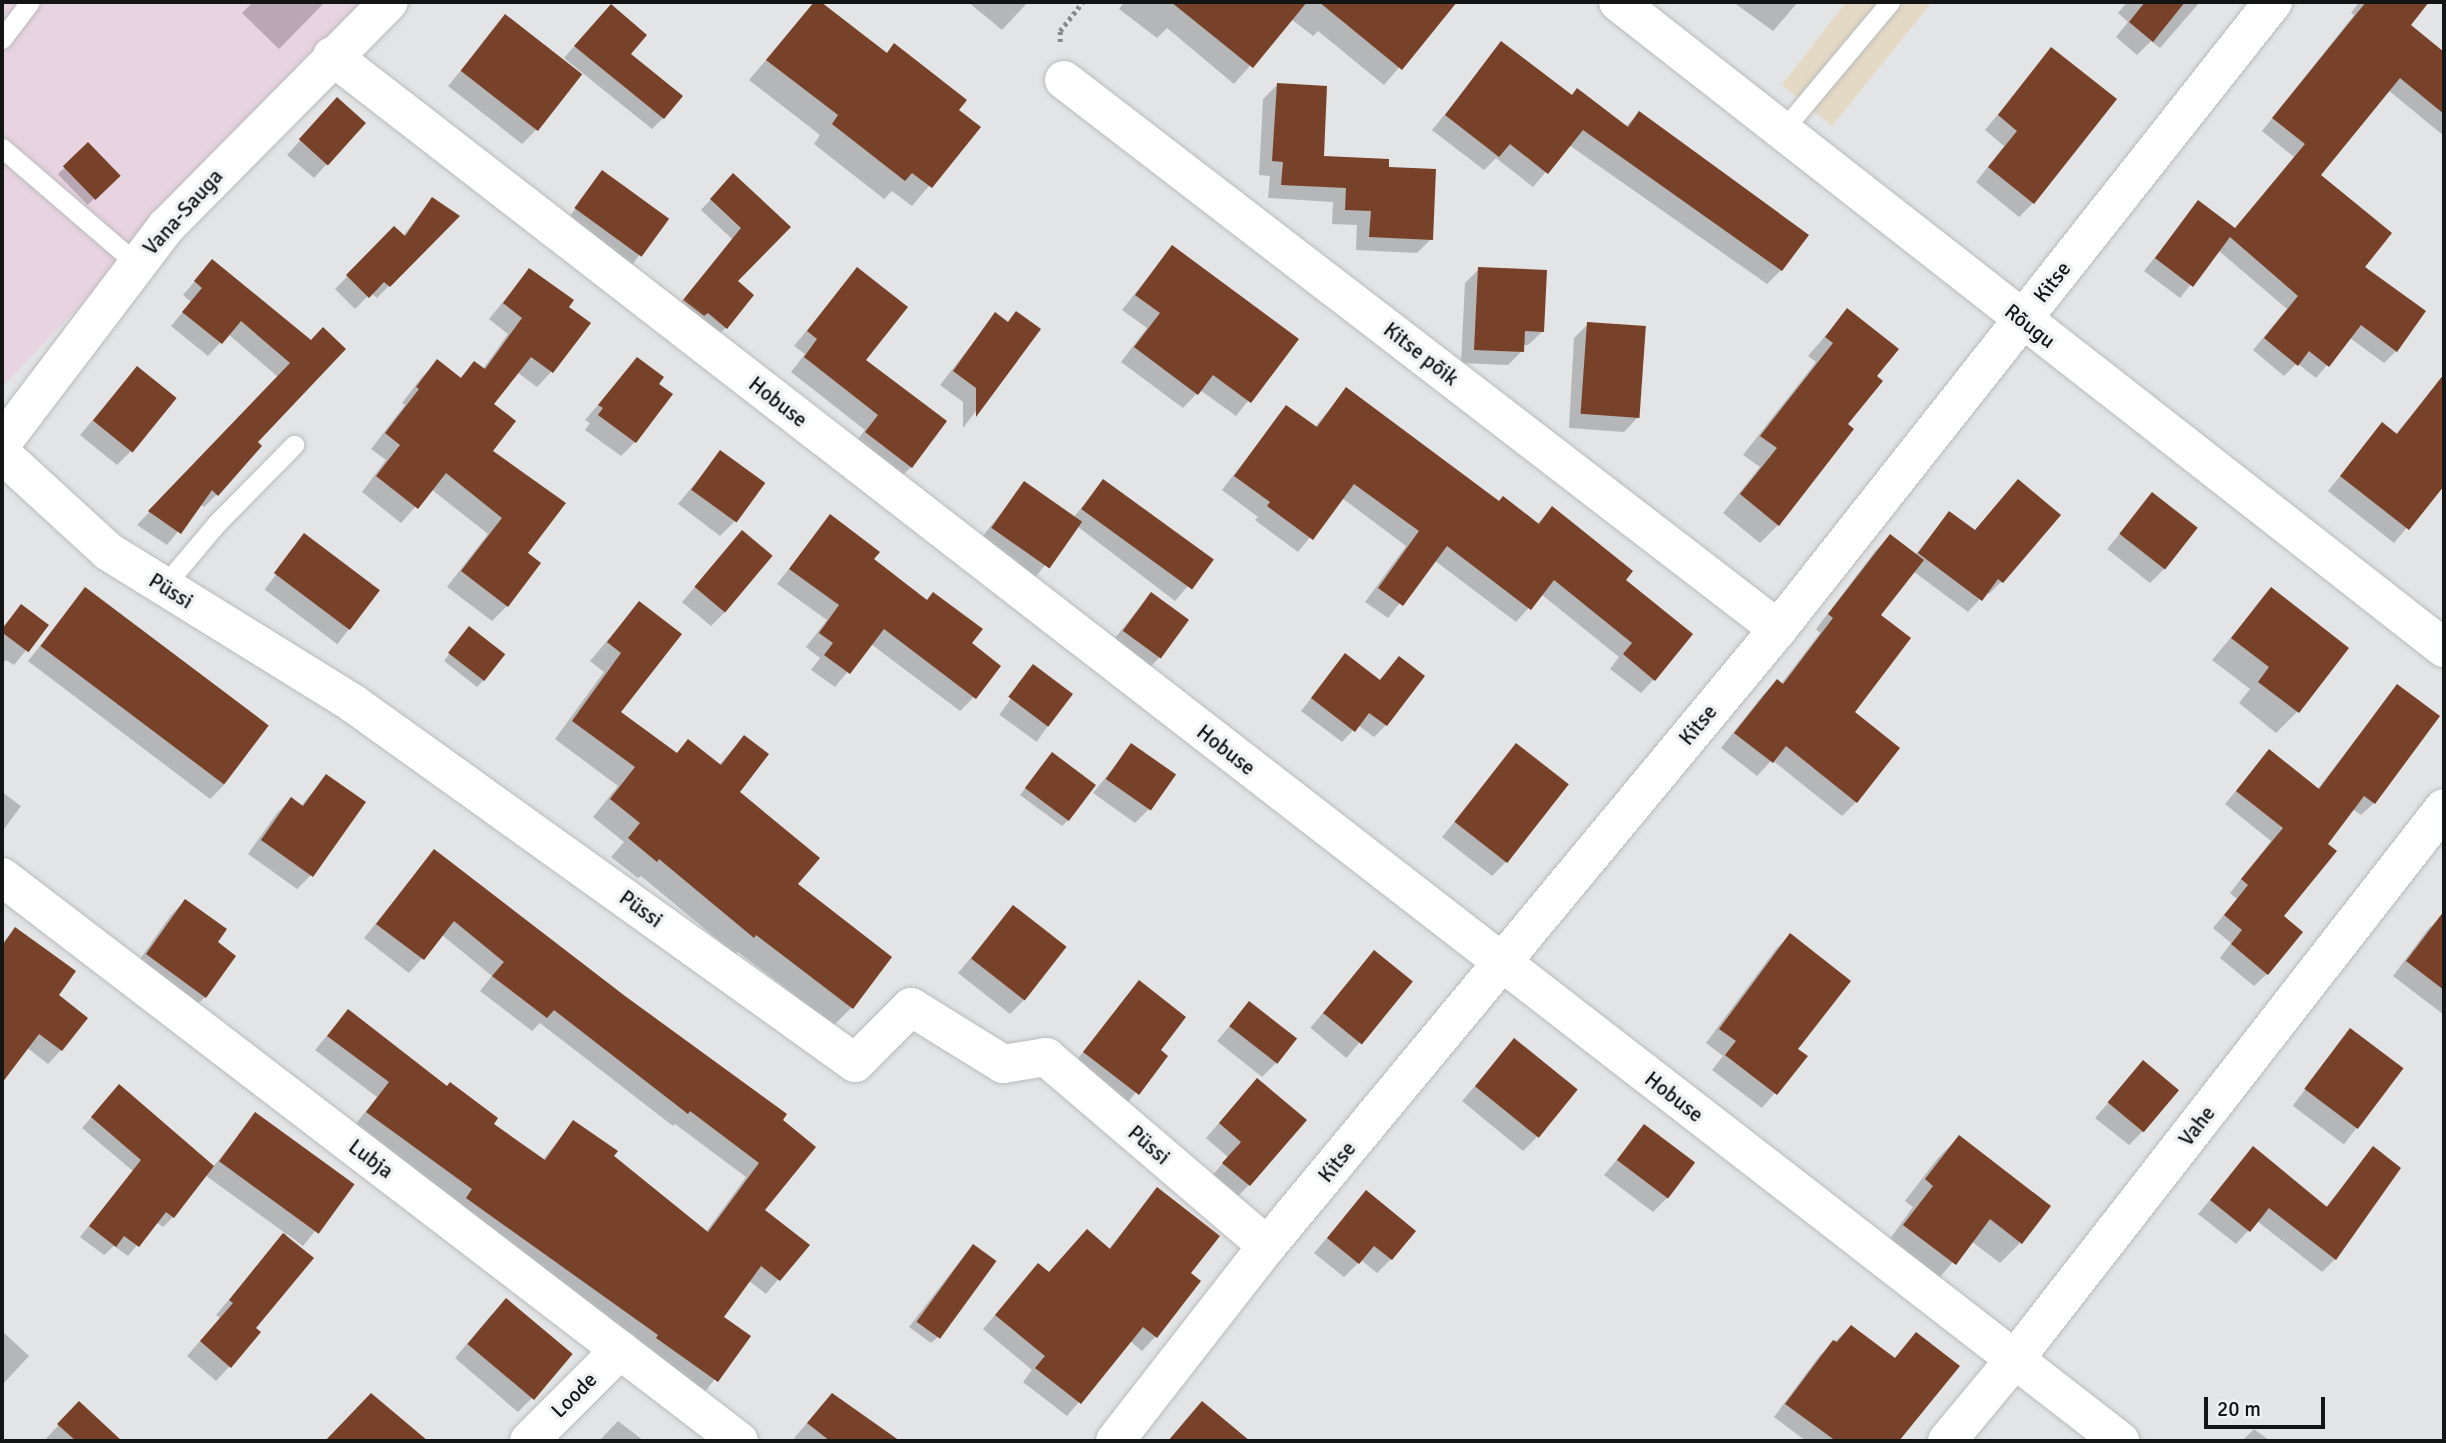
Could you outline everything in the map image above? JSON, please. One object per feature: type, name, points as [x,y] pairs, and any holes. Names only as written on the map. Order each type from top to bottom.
[{"type":"street","name":"Vana-Sauga","points":[[2,443],[167,226],[388,2]]},
{"type":"street","name":"Rõugu","points":[[1618,2],[2444,648]]},
{"type":"street","name":"Kitse","points":[[1115,1441],[1267,1246],[1778,629],[2273,2]]},
{"type":"street","name":"Hobuse","points":[[332,56],[2120,1441]]},
{"type":"street","name":"Kitse põik","points":[[1064,80],[1778,629]]},
{"type":"street","name":"Püssi","points":[[2,454],[110,552],[351,702],[855,1063],[911,1007],[1003,1064],[1046,1057],[1267,1246]]},
{"type":"street","name":"Vahe","points":[[1947,1441],[2015,1359],[2444,808]]},
{"type":"street","name":"Lubja","points":[[2,877],[740,1441]]},
{"type":"street","name":"Loode","points":[[529,1441],[620,1350]]},
{"type":"lane","points":[[2,39],[30,2]]},
{"type":"lane","points":[[1783,130],[1890,2]]},
{"type":"lane","points":[[2,148],[137,264]]},
{"type":"lane","points":[[163,587],[217,523],[294,445]]},
{"type":"shaded area","points":[[2,2],[370,2],[2,387]]},
{"type":"shaded area","points":[[1846,2],[1932,2],[1832,126],[1782,85]]},
{"type":"building","points":[[814,2],[821,2],[887,53],[894,43],[967,100],[959,110],[981,127],[932,188],[912,173],[905,181],[832,124],[838,115],[766,60]]},
{"type":"building","points":[[1171,2],[1307,2],[1253,68]]},
{"type":"building","points":[[1319,2],[1457,2],[1402,70]]},
{"type":"building","points":[[2145,2],[2185,2],[2153,42],[2129,22]]},
{"type":"building","points":[[2366,2],[2429,2],[2411,25],[2444,52],[2444,114],[2400,78],[2321,175],[2392,233],[2365,267],[2426,311],[2397,352],[2361,325],[2329,367],[2309,351],[2298,366],[2264,338],[2298,296],[2230,237],[2193,287],[2155,258],[2198,200],[2235,228],[2305,144],[2272,118]]},
{"type":"building","points":[[611,4],[647,35],[631,54],[683,96],[664,119],[574,46]]},
{"type":"building","points":[[505,14],[582,74],[538,131],[461,71]]},
{"type":"building","points":[[1501,41],[1572,95],[1577,88],[1628,127],[1639,111],[1809,235],[1782,271],[1583,130],[1548,174],[1510,144],[1499,157],[1445,115]]},
{"type":"building","points":[[2051,47],[2117,99],[2034,204],[1988,167],[2017,131],[1998,115]]},
{"type":"building","points":[[1277,83],[1327,86],[1324,156],[1389,159],[1389,167],[1436,169],[1433,240],[1369,237],[1371,211],[1345,210],[1346,188],[1281,185],[1283,162],[1272,161]]},
{"type":"building","points":[[337,97],[366,123],[328,165],[299,139]]},
{"type":"building","points":[[88,142],[121,176],[95,200],[63,166]]},
{"type":"building","points":[[602,170],[669,219],[642,257],[574,208]]},
{"type":"building","points":[[733,173],[791,227],[738,281],[754,295],[727,329],[708,313],[704,316],[683,300],[741,228],[710,199]]},
{"type":"building","points":[[432,197],[460,216],[390,287],[384,282],[369,298],[346,275],[394,226],[405,236]]},
{"type":"building","points":[[1172,245],[1299,339],[1251,403],[1213,375],[1198,395],[1134,347],[1160,313],[1135,295]]},
{"type":"building","points":[[212,259],[311,340],[323,327],[346,349],[258,442],[262,446],[218,496],[212,490],[181,534],[148,511],[290,363],[241,321],[222,344],[182,312],[202,288],[194,281]]},
{"type":"building","points":[[857,267],[908,307],[866,360],[947,421],[912,468],[865,432],[878,415],[804,357],[817,339],[807,331]]},
{"type":"building","points":[[1478,267],[1547,270],[1544,332],[1525,331],[1524,352],[1474,350]]},
{"type":"building","points":[[529,268],[574,300],[569,307],[591,323],[553,373],[531,357],[494,404],[516,421],[493,451],[566,503],[528,553],[541,563],[508,607],[461,571],[502,518],[446,473],[418,509],[376,476],[400,445],[385,433],[419,389],[416,387],[437,359],[461,378],[474,361],[485,369],[522,318],[503,303]]},
{"type":"building","points":[[1847,308],[1899,349],[1877,376],[1883,381],[1848,424],[1854,429],[1779,526],[1740,494],[1777,448],[1760,436],[1833,343],[1825,337]]},
{"type":"building","points":[[1016,311],[1041,329],[976,417],[976,388],[953,371],[995,312],[1008,322]]},
{"type":"building","points":[[1587,322],[1646,326],[1639,418],[1581,414]]},
{"type":"building","points":[[637,357],[664,377],[659,384],[673,394],[636,443],[598,415],[603,408],[598,405]]},
{"type":"building","points":[[137,366],[177,398],[133,452],[93,420]]},
{"type":"building","points":[[2444,374],[2444,486],[2409,530],[2340,476],[2382,422],[2397,434]]},
{"type":"building","points":[[1346,387],[1499,501],[1503,496],[1539,524],[1552,506],[1633,571],[1626,580],[1693,634],[1655,681],[1623,654],[1632,643],[1554,580],[1531,610],[1447,546],[1403,606],[1378,588],[1419,531],[1354,484],[1313,540],[1267,506],[1270,502],[1234,476],[1286,405],[1317,427]]},
{"type":"building","points":[[720,450],[765,483],[737,523],[691,490]]},
{"type":"building","points":[[1103,479],[1214,560],[1192,589],[1081,509]]},
{"type":"building","points":[[2018,479],[2061,515],[2003,583],[1998,579],[1982,601],[1918,553],[1949,511],[1975,530]]},
{"type":"building","points":[[1024,481],[1082,522],[1049,568],[991,528]]},
{"type":"building","points":[[2152,492],[2198,528],[2165,569],[2119,534]]},
{"type":"building","points":[[830,514],[880,552],[874,559],[927,600],[933,592],[983,629],[972,643],[1001,666],[976,699],[884,629],[850,674],[824,655],[833,643],[819,633],[839,605],[789,569]]},
{"type":"building","points":[[742,530],[773,556],[725,612],[694,587]]},
{"type":"building","points":[[304,533],[380,590],[350,630],[274,573]]},
{"type":"building","points":[[1890,534],[1924,560],[1881,615],[1911,638],[1855,712],[1900,748],[1857,803],[1786,746],[1773,763],[1734,733],[1777,679],[1783,684],[1833,618],[1828,614]]},
{"type":"building","points":[[85,587],[269,725],[224,785],[40,646]]},
{"type":"building","points":[[2271,587],[2349,648],[2299,713],[2258,682],[2269,667],[2231,638]]},
{"type":"building","points":[[1151,592],[1189,620],[1161,658],[1123,631]]},
{"type":"building","points":[[639,601],[682,634],[621,712],[677,753],[688,739],[721,765],[744,735],[769,754],[740,792],[820,858],[798,884],[892,957],[853,1009],[756,935],[754,938],[659,859],[657,862],[628,838],[640,823],[610,799],[635,767],[572,721],[621,653],[607,642]]},
{"type":"building","points":[[21,604],[49,625],[28,652],[2,632]]},
{"type":"building","points":[[469,626],[505,654],[484,681],[448,653]]},
{"type":"building","points":[[1345,653],[1380,680],[1399,656],[1425,676],[1387,726],[1369,713],[1355,732],[1311,698]]},
{"type":"building","points":[[1033,664],[1073,694],[1048,727],[1008,697]]},
{"type":"building","points":[[2397,684],[2440,716],[2375,804],[2364,796],[2328,844],[2337,851],[2284,916],[2303,932],[2268,975],[2231,944],[2242,930],[2224,915],[2248,885],[2241,879],[2283,828],[2236,791],[2269,749],[2319,789]]},
{"type":"building","points":[[1131,743],[1176,775],[1151,811],[1106,779]]},
{"type":"building","points":[[1516,743],[1569,784],[1507,863],[1454,822]]},
{"type":"building","points":[[1052,752],[1096,785],[1069,821],[1025,788]]},
{"type":"building","points":[[326,774],[366,802],[313,877],[261,840],[291,797],[303,806]]},
{"type":"building","points":[[434,849],[625,996],[787,1114],[783,1120],[816,1147],[765,1210],[810,1245],[780,1281],[761,1266],[724,1317],[751,1336],[718,1382],[656,1338],[658,1335],[466,1198],[472,1189],[366,1112],[389,1082],[327,1036],[348,1009],[447,1086],[450,1082],[498,1118],[494,1124],[545,1160],[573,1120],[618,1151],[614,1156],[708,1232],[759,1163],[690,1111],[688,1114],[554,1010],[547,1018],[492,976],[504,962],[454,921],[424,960],[376,924]]},
{"type":"building","points":[[185,899],[227,929],[218,942],[236,956],[206,998],[146,954]]},
{"type":"building","points":[[1013,905],[1067,947],[1025,1000],[971,959]]},
{"type":"building","points":[[2444,911],[2444,990],[2406,961]]},
{"type":"building","points":[[15,927],[76,971],[59,995],[88,1018],[62,1051],[39,1034],[2,1083],[2,946]]},
{"type":"building","points":[[1790,933],[1851,981],[1798,1049],[1808,1056],[1777,1095],[1725,1055],[1736,1041],[1719,1029]]},
{"type":"building","points":[[1374,950],[1413,981],[1362,1044],[1323,1013]]},
{"type":"building","points":[[1139,980],[1186,1017],[1161,1050],[1168,1056],[1139,1095],[1083,1052]]},
{"type":"building","points":[[1249,1001],[1297,1039],[1277,1064],[1229,1026]]},
{"type":"building","points":[[2350,1028],[2404,1068],[2358,1129],[2304,1089]]},
{"type":"building","points":[[1514,1038],[1578,1090],[1539,1138],[1475,1086]]},
{"type":"building","points":[[2143,1060],[2179,1090],[2144,1132],[2108,1102]]},
{"type":"building","points":[[1257,1078],[1307,1120],[1250,1186],[1222,1163],[1241,1142],[1219,1123]]},
{"type":"building","points":[[119,1084],[214,1166],[174,1218],[166,1212],[139,1247],[124,1236],[116,1247],[89,1226],[141,1160],[91,1117]]},
{"type":"building","points":[[255,1112],[355,1184],[319,1234],[219,1161]]},
{"type":"building","points":[[1644,1124],[1695,1163],[1668,1198],[1617,1160]]},
{"type":"building","points":[[1959,1135],[2051,1206],[2022,1244],[1990,1219],[1956,1265],[1903,1225],[1933,1186],[1925,1179]]},
{"type":"building","points":[[2253,1146],[2327,1207],[2373,1146],[2401,1168],[2336,1260],[2269,1208],[2250,1232],[2210,1200]]},
{"type":"building","points":[[1157,1187],[1220,1236],[1191,1273],[1201,1281],[1157,1338],[1143,1327],[1081,1404],[1035,1368],[1045,1356],[995,1315],[1038,1263],[1049,1272],[1087,1229],[1110,1249]]},
{"type":"building","points":[[1366,1190],[1416,1231],[1392,1260],[1374,1246],[1359,1264],[1327,1238]]},
{"type":"building","points":[[283,1233],[314,1258],[256,1328],[261,1332],[231,1368],[200,1341],[233,1303],[229,1300]]},
{"type":"building","points":[[973,1244],[996,1261],[940,1339],[917,1322]]},
{"type":"building","points":[[506,1298],[573,1354],[534,1400],[467,1344]]},
{"type":"building","points":[[1851,1325],[1895,1358],[1916,1332],[1960,1366],[1899,1441],[1836,1441],[1785,1404],[1833,1340],[1837,1342]]},
{"type":"building","points":[[371,1393],[428,1441],[325,1441]]},
{"type":"building","points":[[832,1393],[900,1441],[830,1441],[807,1423]]},
{"type":"building","points":[[79,1401],[122,1441],[76,1441],[57,1424]]},
{"type":"building","points":[[1202,1401],[1250,1441],[1168,1441]]}]
